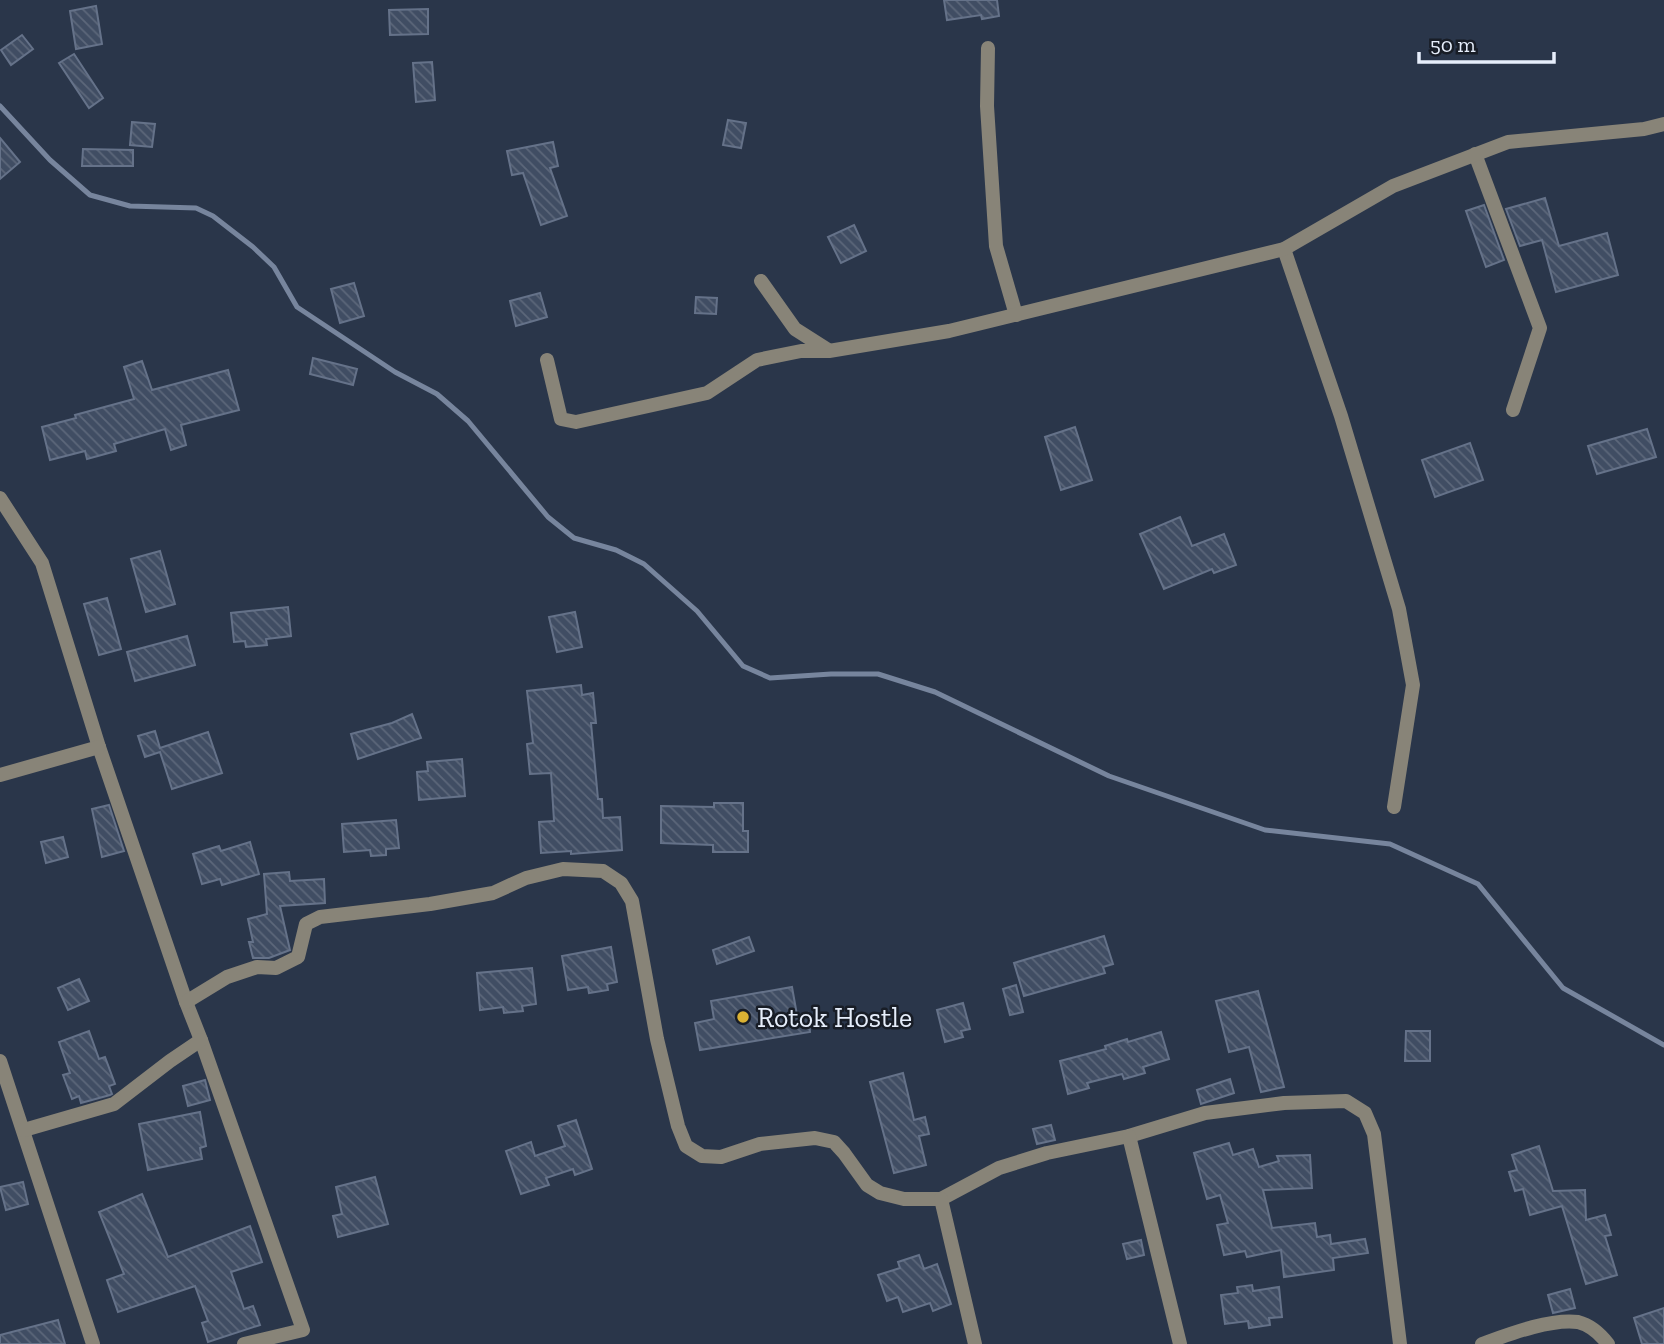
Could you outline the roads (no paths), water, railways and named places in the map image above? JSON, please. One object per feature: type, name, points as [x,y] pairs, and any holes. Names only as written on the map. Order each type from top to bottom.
[{"type":"street","points":[[988,48],[987,106],[996,246],[1016,315]]},
{"type":"street","points":[[547,360],[561,419],[576,422],[707,393],[757,360],[801,351],[829,351],[949,331],[1284,248],[1392,186],[1508,142],[1644,129],[1664,124]]},
{"type":"street","points":[[1475,154],[1540,328],[1513,410]]},
{"type":"street","points":[[1284,248],[1341,416],[1399,609],[1413,685],[1394,807]]},
{"type":"street","points":[[761,281],[795,329],[829,351]]},
{"type":"street","points":[[0,498],[42,563],[99,747],[186,1002],[306,1337],[244,1344]]},
{"type":"street","points":[[0,775],[99,747]]},
{"type":"street","points":[[186,1002],[227,977],[257,967],[276,968],[298,957],[306,924],[320,917],[430,904],[493,893],[526,878],[563,869],[603,871],[621,883],[632,901],[657,1039],[678,1126],[686,1146],[702,1156],[721,1157],[760,1143],[815,1138],[834,1142],[867,1185],[880,1193],[904,1199],[941,1199],[999,1168],[1047,1153],[1129,1136],[1205,1113],[1284,1103],[1346,1101],[1365,1113],[1374,1134],[1399,1344]]},
{"type":"street","points":[[24,1130],[114,1104],[201,1040]]},
{"type":"street","points":[[0,1060],[93,1344]]},
{"type":"street","points":[[1129,1136],[1180,1344]]},
{"type":"street","points":[[941,1199],[975,1344]]},
{"type":"street","points":[[1482,1344],[1538,1325],[1578,1322],[1599,1333],[1608,1344]]},
{"type":"waterway","points":[[0,106],[50,160],[90,195],[130,206],[196,208],[213,216],[274,267],[297,307],[395,372],[437,394],[468,421],[548,517],[574,538],[616,550],[644,564],[697,611],[743,666],[770,678],[878,674],[935,692],[1109,776],[1265,830],[1390,844],[1478,884],[1563,988],[1664,1045]]},
{"type":"place","name":"Rotok Hostle","points":[[743,1017]]}]
